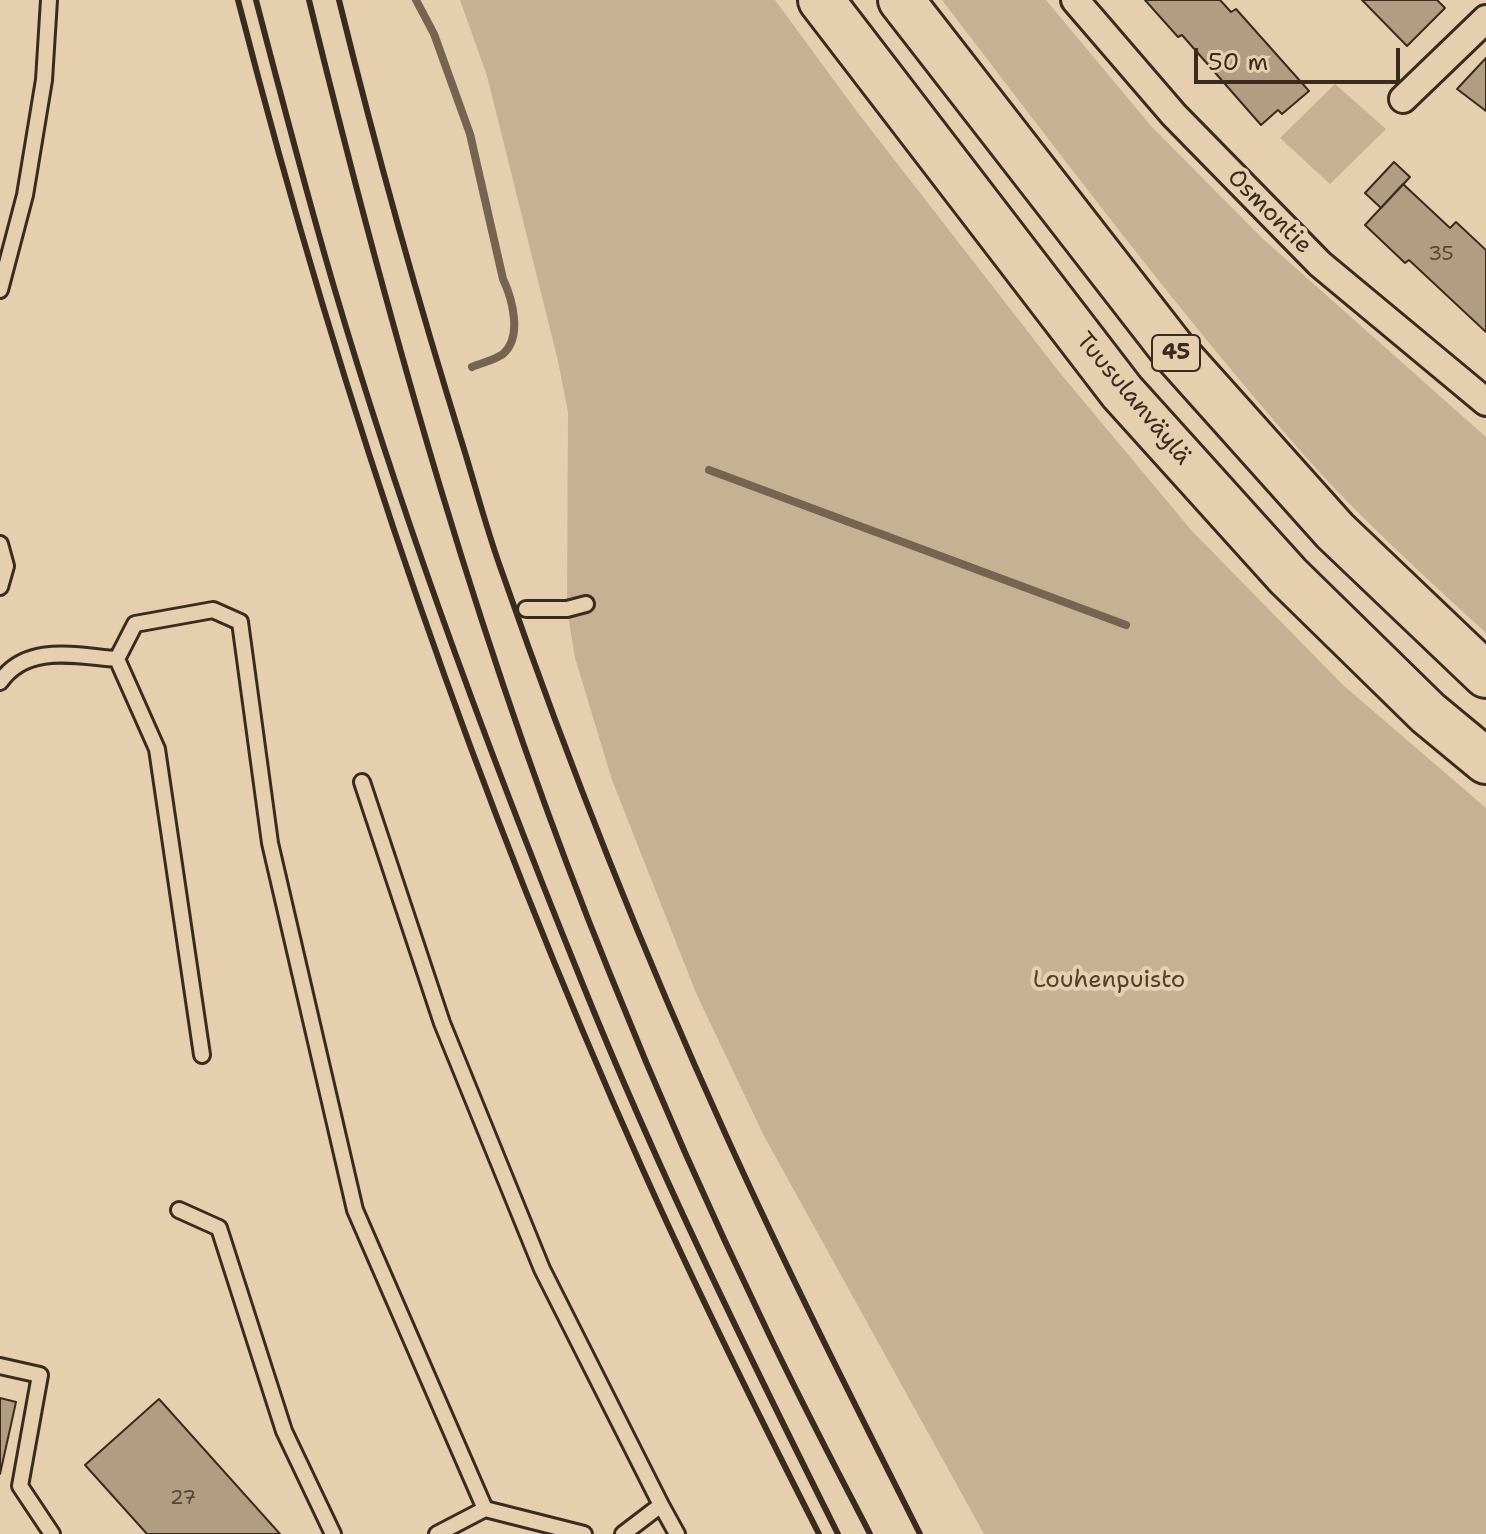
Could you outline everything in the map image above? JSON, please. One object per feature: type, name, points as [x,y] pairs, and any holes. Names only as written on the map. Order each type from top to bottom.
[{"type":"highway","name":"Tuusulanväylä","points":[[821,0],[1122,392],[1288,576],[1428,713],[1486,761]]},
{"type":"highway","name":"45","points":[[901,0],[1173,350],[1335,531],[1486,675]]},
{"type":"street","name":"Osmontie","points":[[1075,0],[1174,115],[1320,264],[1486,402]]},
{"type":"street","points":[[1475,0],[1486,12]]},
{"type":"street","points":[[1403,99],[1486,19]]},
{"type":"lane","points":[[0,290],[25,195],[44,80],[49,0]]},
{"type":"lane","points":[[0,544],[6,566],[0,587]]},
{"type":"lane","points":[[526,609],[567,609],[586,604]]},
{"type":"lane","points":[[117,659],[135,624],[213,610],[240,622],[270,843],[355,1210],[485,1509]]},
{"type":"lane","points":[[0,682],[7,672],[25,659],[58,655],[117,659]]},
{"type":"lane","points":[[117,659],[157,749],[202,1055]]},
{"type":"lane","points":[[362,782],[442,1023],[542,1269],[677,1534]]},
{"type":"lane","points":[[179,1210],[219,1228],[284,1431],[333,1534]]},
{"type":"lane","points":[[0,1366],[40,1375],[20,1486],[52,1534]]},
{"type":"lane","points":[[623,1534],[661,1505]]},
{"type":"lane","points":[[437,1534],[485,1509],[584,1534]]},
{"type":"green space","name":"Louhenpuisto","points":[[460,0],[775,0],[858,113],[1060,373],[1192,531],[1343,685],[1486,808],[1486,1534],[984,1534],[764,1136],[696,993],[612,780],[575,658],[567,609],[568,412],[487,76]]},
{"type":"green space","points":[[942,0],[1046,0],[1151,126],[1262,238],[1486,437],[1486,633],[1393,546],[1304,455],[1119,230]]},
{"type":"green space","points":[[1335,84],[1386,129],[1330,184],[1280,138]]},
{"type":"building","points":[[1145,0],[1220,0],[1231,12],[1236,9],[1309,91],[1282,114],[1278,110],[1261,125],[1182,35],[1178,37]]},
{"type":"building","points":[[1362,0],[1437,0],[1445,8],[1407,46]]},
{"type":"building","points":[[1486,58],[1486,111],[1457,89]]},
{"type":"building","points":[[1394,162],[1410,177],[1381,208],[1365,193]]},
{"type":"building","points":[[1403,184],[1450,228],[1456,222],[1486,250],[1486,332],[1409,260],[1405,263],[1365,225]]},
{"type":"building","points":[[0,1398],[16,1402],[0,1474]]},
{"type":"building","points":[[159,1399],[280,1534],[147,1534],[85,1465]]},
{"type":"waterway","points":[[416,0],[434,34],[470,134],[514,317],[513,338],[509,347],[492,360],[472,367]]},
{"type":"waterway","points":[[709,470],[1126,625]]},
{"type":"railway","points":[[238,0],[321,298],[367,446],[468,740],[523,885],[643,1170],[819,1534]]},
{"type":"railway","points":[[256,0],[361,375],[418,550],[513,809],[640,1121],[737,1329],[838,1534]]},
{"type":"railway","points":[[309,0],[406,370],[520,735],[628,1019],[666,1108],[779,1354],[870,1534]]},
{"type":"railway","points":[[339,0],[429,335],[486,525],[580,785],[664,995],[725,1133],[920,1534]]}]
